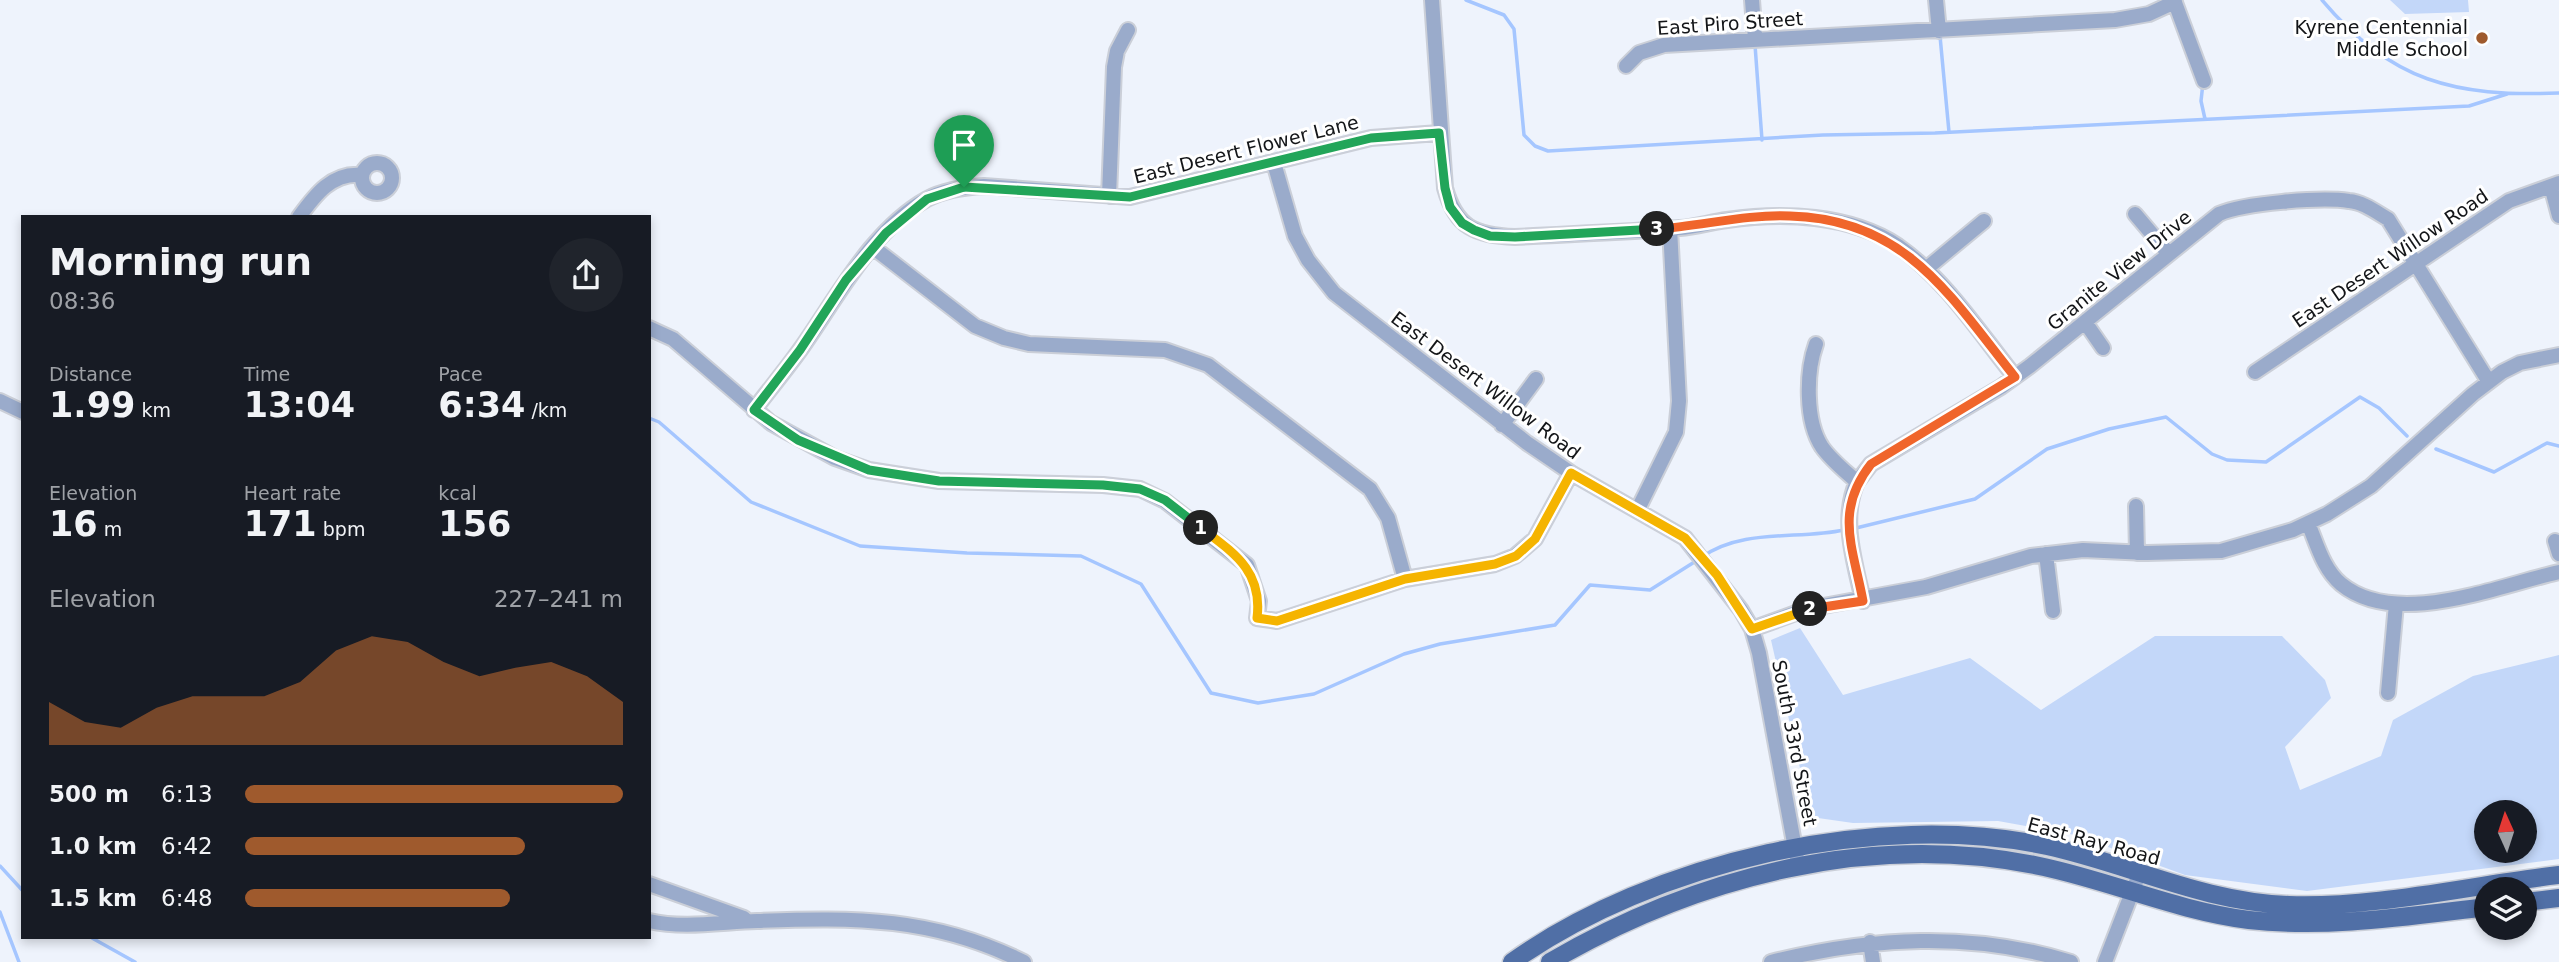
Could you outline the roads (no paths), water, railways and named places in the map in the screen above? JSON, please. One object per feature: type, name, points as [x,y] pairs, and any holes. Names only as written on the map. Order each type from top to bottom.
[{"type":"main road","name":"East Ray Road","points":[[1517,961],[1591,917],[1679,878],[1797,857],[1882,837],[1962,835],[2048,847],[2208,895],[2289,905],[2363,901],[2559,875]]},
{"type":"main road","name":"East Ray Road","points":[[1550,962],[1597,934],[1662,905],[1797,857],[1986,856],[2045,867],[2208,913],[2292,922],[2368,919],[2474,908]]},
{"type":"main road","points":[[2537,901],[2559,898]]},
{"type":"street","points":[[1432,0],[1439,133],[1445,188],[1450,207],[1462,223],[1490,236],[1515,237],[1670,228],[1729,219],[1791,216],[1834,221],[1867,230],[1896,245],[1926,269],[2015,377]]},
{"type":"street","points":[[1752,0],[1755,39]]},
{"type":"street","points":[[1936,0],[1939,31]]},
{"type":"street","points":[[2175,1],[2204,81]]},
{"type":"street","name":"East Piro Street","points":[[1626,66],[1650,48],[1755,39],[2115,20],[2149,14],[2175,1]]},
{"type":"street","points":[[1109,196],[1114,67],[1117,51],[1128,30]]},
{"type":"street","name":"East Desert Flower Lane","points":[[754,410],[800,350],[846,280],[898,220],[927,199],[964,187],[1109,196],[1154,194],[1371,138],[1439,133]]},
{"type":"street","name":"East Desert Willow Road","points":[[1275,163],[1295,236],[1308,260],[1335,293],[1502,425],[1571,473],[1662,522],[1693,546],[1717,575],[1752,629]]},
{"type":"street","points":[[300,215],[316,194],[334,180],[343,175],[362,175]]},
{"type":"street","name":"East Desert Willow Road","points":[[2255,372],[2509,201],[2555,185],[2559,216]]},
{"type":"street","name":"Granite View Drive","points":[[1857,482],[1871,464],[2015,377],[2219,214],[2232,208],[2256,204],[2348,201],[2364,205],[2388,219],[2489,382]]},
{"type":"street","points":[[2135,214],[2168,253]]},
{"type":"street","points":[[1926,269],[1984,221]]},
{"type":"street","points":[[1637,509],[1676,432],[1679,401],[1670,228]]},
{"type":"street","points":[[874,248],[975,326],[1004,338],[1029,344],[1165,350],[1208,365],[1370,489],[1388,518],[1405,579]]},
{"type":"street","points":[[2085,322],[2104,348]]},
{"type":"street","points":[[651,329],[673,339],[754,410],[810,446],[835,458],[880,472],[939,481],[1103,485],[1140,489],[1165,500],[1247,565],[1259,601],[1257,618],[1277,621],[1405,579],[1495,564],[1516,556],[1535,539],[1571,473]]},
{"type":"street","points":[[1816,344],[1808,367],[1813,424],[1821,445],[1857,482],[1851,496],[1849,520],[1863,601]]},
{"type":"street","points":[[1752,629],[1807,609],[1863,601],[2046,554],[2083,550],[2137,553],[2221,551],[2308,523],[2371,486],[2489,382],[2520,363],[2559,355]]},
{"type":"street","points":[[1502,425],[1536,379]]},
{"type":"street","points":[[0,401],[21,411]]},
{"type":"street","points":[[2136,506],[2137,553]]},
{"type":"street","points":[[2308,523],[2325,564],[2340,583],[2357,594],[2396,604],[2411,606],[2444,600],[2559,572]]},
{"type":"street","points":[[2046,554],[2053,611]]},
{"type":"street","points":[[2388,693],[2396,604]]},
{"type":"street","name":"South 33rd Street","points":[[1752,629],[1759,653],[1797,857]]},
{"type":"street","points":[[2105,962],[2138,874]]},
{"type":"street","points":[[651,885],[733,916],[756,921]]},
{"type":"street","points":[[651,921],[713,924],[756,921],[889,922],[935,928],[972,939],[1024,962]]},
{"type":"street","points":[[1771,962],[1870,942],[1948,940],[2001,945],[2071,962]]},
{"type":"street","points":[[1870,942],[1873,962]]},
{"type":"waterway","points":[[1466,0],[1504,15],[1514,29],[1524,135],[1535,146],[1548,151],[1823,135],[1935,133],[2469,106],[2507,94]]},
{"type":"waterway","points":[[2322,0],[2348,28],[2374,50],[2400,67],[2427,79],[2488,92],[2559,93]]},
{"type":"waterway","points":[[1940,36],[1949,132]]},
{"type":"waterway","points":[[1755,45],[1762,140]]},
{"type":"waterway","points":[[2203,83],[2201,101],[2205,119]]},
{"type":"waterway","points":[[1852,529],[1975,499],[2047,449],[2109,429],[2166,417],[2212,454],[2227,460],[2266,462],[2360,397],[2379,408],[2407,436]]},
{"type":"waterway","points":[[651,419],[659,422],[751,502],[860,546],[967,553],[1081,556],[1141,584],[1211,693],[1258,703],[1314,694],[1404,654],[1440,644],[1555,625],[1590,585],[1650,590],[1696,561]]},
{"type":"waterway","points":[[2436,449],[2494,472],[2547,443],[2559,446]]},
{"type":"waterway","points":[[1702,557],[1718,548],[1753,538],[1844,530]]},
{"type":"waterway","points":[[0,866],[21,889]]},
{"type":"waterway","points":[[0,912],[19,962]]},
{"type":"waterway","points":[[94,939],[135,962]]},
{"type":"place","name":"Kyrene Centennial Middle School","points":[[2482,38]]}]
